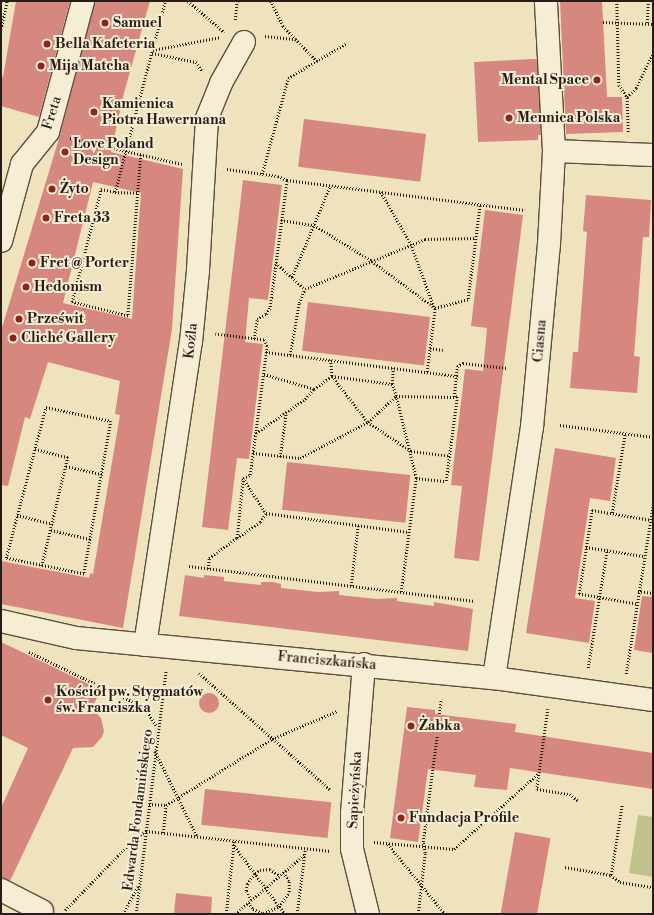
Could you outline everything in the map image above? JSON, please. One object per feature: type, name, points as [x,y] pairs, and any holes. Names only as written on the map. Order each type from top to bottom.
[{"type":"street","name":"Freta","points":[[1,241],[22,164],[48,132],[83,1]]},
{"type":"street","name":"Ciasna","points":[[494,678],[532,427],[549,244],[554,151],[546,1]]},
{"type":"street","name":"Koźla","points":[[145,646],[191,342],[198,270],[207,118],[221,83],[244,42]]},
{"type":"street","points":[[554,151],[653,155]]},
{"type":"street","name":"Franciszkańska","points":[[1,621],[76,638],[145,646],[364,664],[494,678],[653,700]]},
{"type":"street","name":"Sapieżyńska","points":[[364,664],[352,813],[352,849],[368,914]]},
{"type":"street","points":[[1,890],[42,911]]},
{"type":"path","points":[[1,30],[7,1]]},
{"type":"path","points":[[115,192],[125,150],[132,133],[165,1]]},
{"type":"path","points":[[153,51],[228,36],[188,1]]},
{"type":"path","points":[[271,1],[283,26],[318,61]]},
{"type":"path","points":[[618,1],[619,85],[627,97],[628,135]]},
{"type":"path","points":[[647,23],[648,1]]},
{"type":"path","points":[[603,22],[653,24]]},
{"type":"path","points":[[262,174],[288,78],[347,43]]},
{"type":"path","points":[[153,51],[196,62],[209,82],[221,83]]},
{"type":"path","points":[[627,97],[636,88],[653,53]]},
{"type":"path","points":[[67,137],[188,165]]},
{"type":"path","points":[[138,193],[115,192],[101,189],[72,302],[128,316],[138,193],[141,155]]},
{"type":"path","points":[[222,168],[278,176],[287,180],[330,186],[525,210]]},
{"type":"path","points":[[254,339],[257,319],[266,314],[270,307],[287,180]]},
{"type":"path","points":[[292,277],[330,186]]},
{"type":"path","points":[[381,192],[411,244],[435,308],[427,372]]},
{"type":"path","points":[[435,308],[468,299],[480,204]]},
{"type":"path","points":[[281,220],[314,224],[372,261],[435,308]]},
{"type":"path","points":[[290,355],[299,303],[305,289],[425,239],[476,238]]},
{"type":"path","points":[[276,263],[305,289]]},
{"type":"path","points":[[210,333],[266,341],[264,374],[250,475],[243,478]]},
{"type":"path","points":[[430,348],[443,350]]},
{"type":"path","points":[[266,352],[456,376]]},
{"type":"path","points":[[331,360],[332,376],[368,422],[411,451],[449,456]]},
{"type":"path","points":[[416,478],[446,481],[457,397],[454,397],[457,366],[463,363],[507,368]]},
{"type":"path","points":[[393,368],[392,384],[411,451],[416,478],[401,592]]},
{"type":"path","points":[[264,374],[314,389]]},
{"type":"path","points":[[256,434],[306,399],[314,389],[332,376],[392,384]]},
{"type":"path","points":[[253,453],[300,458],[368,422],[396,396],[454,397]]},
{"type":"path","points":[[46,407],[111,421],[84,574],[6,558],[35,449],[46,407]]},
{"type":"path","points":[[280,457],[286,413]]},
{"type":"path","points":[[560,425],[653,437]]},
{"type":"path","points":[[612,513],[625,434]]},
{"type":"path","points":[[35,449],[68,457],[42,566]]},
{"type":"path","points":[[66,466],[102,474]]},
{"type":"path","points":[[243,478],[266,513],[409,532]]},
{"type":"path","points":[[237,538],[243,478]]},
{"type":"path","points":[[625,677],[643,556],[653,506]]},
{"type":"path","points":[[636,604],[579,594],[592,510],[651,520]]},
{"type":"path","points":[[208,569],[210,558],[260,522],[266,513]]},
{"type":"path","points":[[17,515],[52,524]]},
{"type":"path","points":[[351,586],[358,525]]},
{"type":"path","points":[[51,530],[90,540]]},
{"type":"path","points":[[586,547],[643,556]]},
{"type":"path","points":[[588,670],[607,550]]},
{"type":"path","points":[[189,566],[475,600]]},
{"type":"path","points":[[638,591],[653,593]]},
{"type":"path","points":[[23,650],[144,707],[158,727]]},
{"type":"path","name":"Edwarda Fondamińskiego","points":[[136,914],[158,727],[163,706],[167,661]]},
{"type":"path","points":[[194,668],[328,790],[333,790]]},
{"type":"path","points":[[439,714],[441,699]]},
{"type":"path","points":[[550,701],[537,789],[570,794],[578,801]]},
{"type":"path","points":[[149,804],[166,805],[272,739],[344,709]]},
{"type":"path","points":[[418,914],[437,734]]},
{"type":"path","points":[[155,751],[197,837]]},
{"type":"path","points":[[366,841],[454,849],[539,773]]},
{"type":"path","points":[[163,833],[166,805]]},
{"type":"path","points":[[611,875],[622,805]]},
{"type":"path","points":[[42,911],[63,912],[135,838],[146,831],[234,840],[305,850],[334,852]]},
{"type":"path","points":[[226,914],[234,840]]},
{"type":"path","points":[[388,843],[445,914]]},
{"type":"path","points":[[233,844],[285,914]]},
{"type":"path","points":[[297,914],[305,850]]},
{"type":"path","points":[[235,914],[304,855]]},
{"type":"path","points":[[565,867],[611,875],[620,882],[653,887]]},
{"type":"path","points":[[251,900],[246,891],[247,884],[255,873],[260,870],[270,869],[280,876]]},
{"type":"path","points":[[248,903],[253,909],[263,913],[280,907],[289,892],[288,881],[283,873]]},
{"type":"path","points":[[123,914],[140,884]]},
{"type":"green space","points":[[638,815],[653,817],[653,877],[629,873]]},
{"type":"building","points":[[16,1],[70,1],[39,117],[1,106],[1,77],[3,77]]},
{"type":"building","points":[[95,1],[150,1],[124,93],[111,152],[183,169],[172,329],[123,628],[1,604],[1,561],[89,578],[90,573],[93,574],[120,415],[115,414],[120,381],[48,362],[30,419],[25,417],[8,486],[1,485],[1,331],[60,135]],"holes":[[[93,182],[141,193],[132,319],[63,303]]]},
{"type":"building","points":[[560,1],[602,1],[607,97],[622,97],[623,132],[566,134]]},
{"type":"building","points":[[537,59],[541,135],[538,135],[538,140],[478,142],[474,62]]},
{"type":"building","points":[[304,119],[426,134],[420,182],[298,167]]},
{"type":"building","points":[[243,180],[282,185],[268,300],[249,298],[245,342],[263,344],[249,459],[237,458],[228,530],[202,527]]},
{"type":"building","points":[[586,195],[651,200],[649,237],[643,237],[634,356],[640,357],[637,393],[570,388],[573,352],[578,352],[587,232],[583,231]]},
{"type":"building","points":[[485,210],[523,215],[479,561],[454,558],[462,486],[451,485],[465,369],[483,371],[487,328],[471,326]]},
{"type":"building","points":[[308,302],[430,317],[424,366],[302,351]]},
{"type":"building","points":[[555,448],[616,458],[610,501],[590,498],[575,598],[595,601],[589,643],[526,633]]},
{"type":"building","points":[[287,462],[410,475],[405,523],[282,510]]},
{"type":"building","points":[[185,575],[204,578],[204,575],[224,577],[224,581],[261,585],[261,582],[273,582],[281,584],[281,588],[318,592],[339,591],[339,595],[377,599],[397,598],[397,601],[434,606],[434,602],[473,609],[468,651],[179,616]]},
{"type":"building","points":[[642,596],[653,597],[653,653],[634,650]]},
{"type":"building","name":"Kościół pw. Stygmatów św. Franciszka","points":[[1,642],[101,690],[92,708],[101,718],[104,731],[102,737],[93,747],[73,748],[10,881],[1,878],[1,808],[28,748],[1,735]]},
{"type":"building","points":[[205,693],[213,693],[219,699],[219,707],[213,713],[205,713],[199,707],[199,699]]},
{"type":"building","points":[[407,707],[435,710],[435,714],[516,724],[515,732],[653,753],[653,789],[510,768],[507,790],[474,787],[476,775],[428,769],[418,842],[390,838]]},
{"type":"building","points":[[205,789],[331,802],[328,838],[201,825]]},
{"type":"building","points":[[515,832],[550,838],[537,914],[501,914]]},
{"type":"building","points":[[176,893],[212,897],[211,914],[174,914]]},
{"type":"place","name":"Samuel","points":[[105,23]]},
{"type":"place","name":"Bella Kafeteria","points":[[47,44]]},
{"type":"place","name":"Mija Matcha","points":[[41,66]]},
{"type":"place","name":"Mental Space","points":[[597,80]]},
{"type":"place","name":"Kamienica Piotra Hawermana","points":[[94,112]]},
{"type":"place","name":"Mennica Polska","points":[[509,118]]},
{"type":"place","name":"Love Poland Design","points":[[65,152]]},
{"type":"place","name":"Żyto","points":[[52,189]]},
{"type":"place","name":"Freta 33","points":[[46,218]]},
{"type":"place","name":"Fret @ Porter","points":[[32,263]]},
{"type":"place","name":"Hedonism","points":[[26,287]]},
{"type":"place","name":"Prześwit","points":[[19,319]]},
{"type":"place","name":"Cliché Gallery","points":[[13,338]]},
{"type":"place","name":"Kościół pw. Stygmatów św. Franciszka","points":[[48,700]]},
{"type":"place","name":"Żabka","points":[[411,726]]},
{"type":"place","name":"Fundacja Profile","points":[[401,818]]}]
